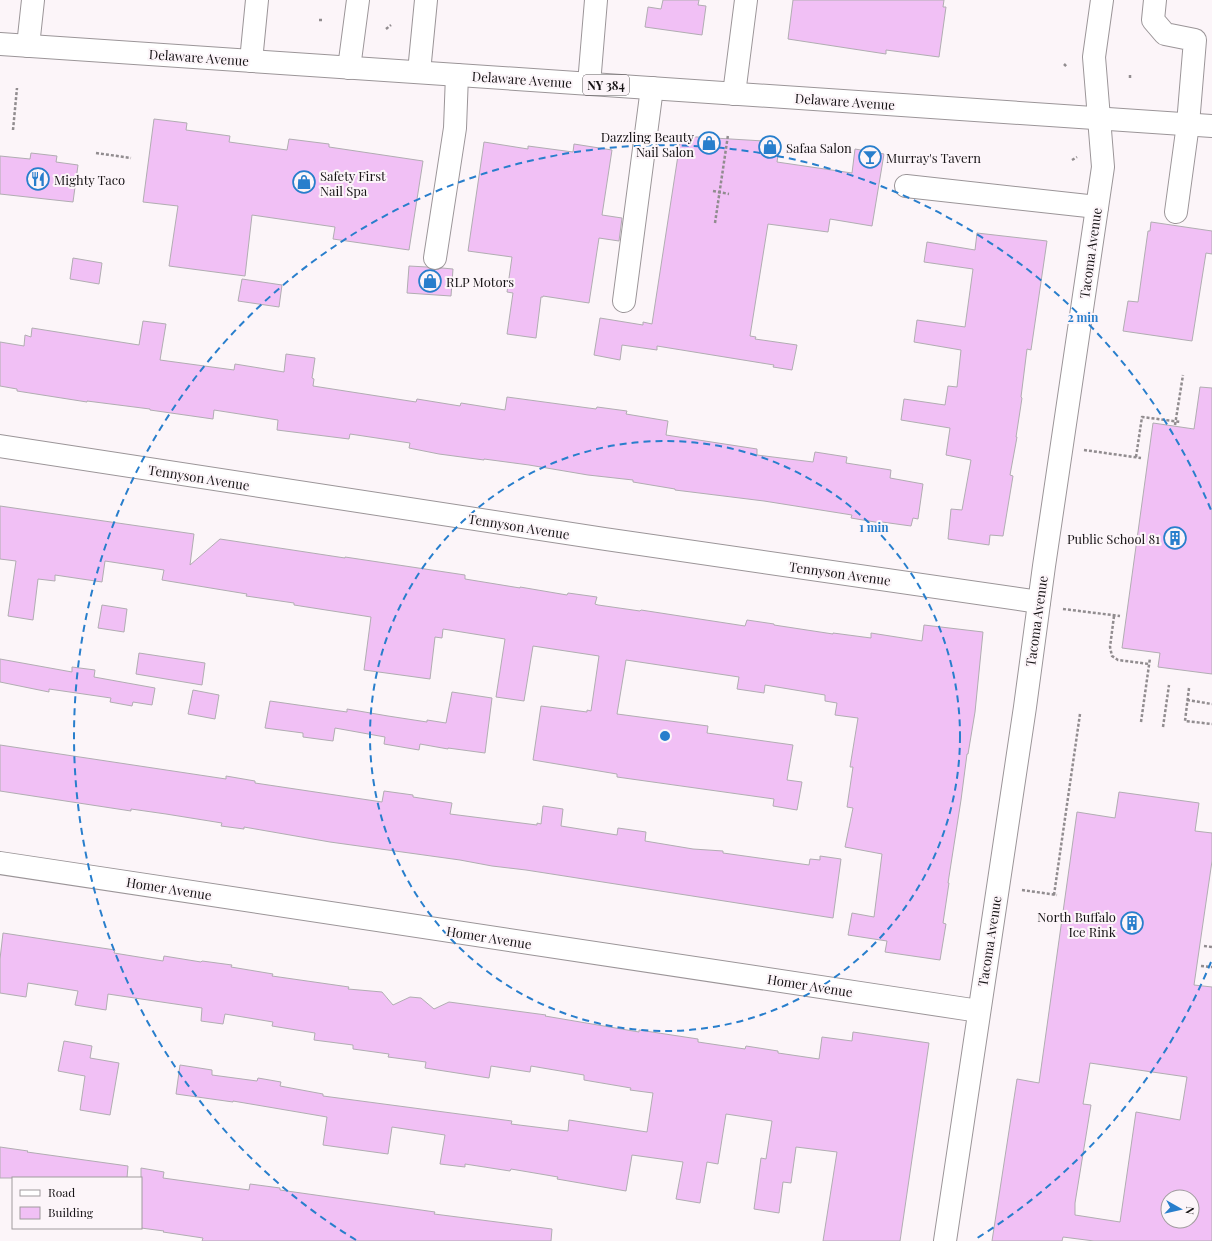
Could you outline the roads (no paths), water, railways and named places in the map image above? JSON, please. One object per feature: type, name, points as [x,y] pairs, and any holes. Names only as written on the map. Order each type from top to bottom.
[{"type":"street","points":[[28,46],[33,0]]},
{"type":"street","points":[[251,61],[257,0]]},
{"type":"street","points":[[349,68],[358,0]]},
{"type":"street","points":[[419,72],[426,0]]},
{"type":"street","points":[[589,84],[596,0]]},
{"type":"street","points":[[734,94],[746,0]]},
{"type":"street","name":"Tacoma Avenue","points":[[945,1241],[1024,714],[1103,166],[1094,57],[1102,0]]},
{"type":"street","points":[[1154,0],[1153,20],[1165,34],[1195,40],[1188,124],[1176,212]]},
{"type":"street","name":"Delaware Avenue","points":[[0,44],[1212,126]]},
{"type":"street","points":[[435,258],[455,128],[457,75]]},
{"type":"street","points":[[624,301],[652,88]]},
{"type":"street","points":[[906,186],[1097,207]]},
{"type":"street","name":"Tennyson Avenue","points":[[0,446],[605,539],[1039,602]]},
{"type":"street","name":"Homer Avenue","points":[[0,862],[979,1011]]},
{"type":"place","name":"Dazzling Beauty Nail Salon","points":[[709,143]]},
{"type":"place","name":"Safaa Salon","points":[[770,147]]},
{"type":"place","name":"Murray's Tavern","points":[[870,157]]},
{"type":"place","name":"Mighty Taco","points":[[38,179]]},
{"type":"place","name":"Safety First Nail Spa","points":[[304,182]]},
{"type":"place","name":"RLP Motors","points":[[430,281]]},
{"type":"place","name":"Public School 81","points":[[1175,538]]},
{"type":"place","name":"North Buffalo Ice Rink","points":[[1132,923]]}]
